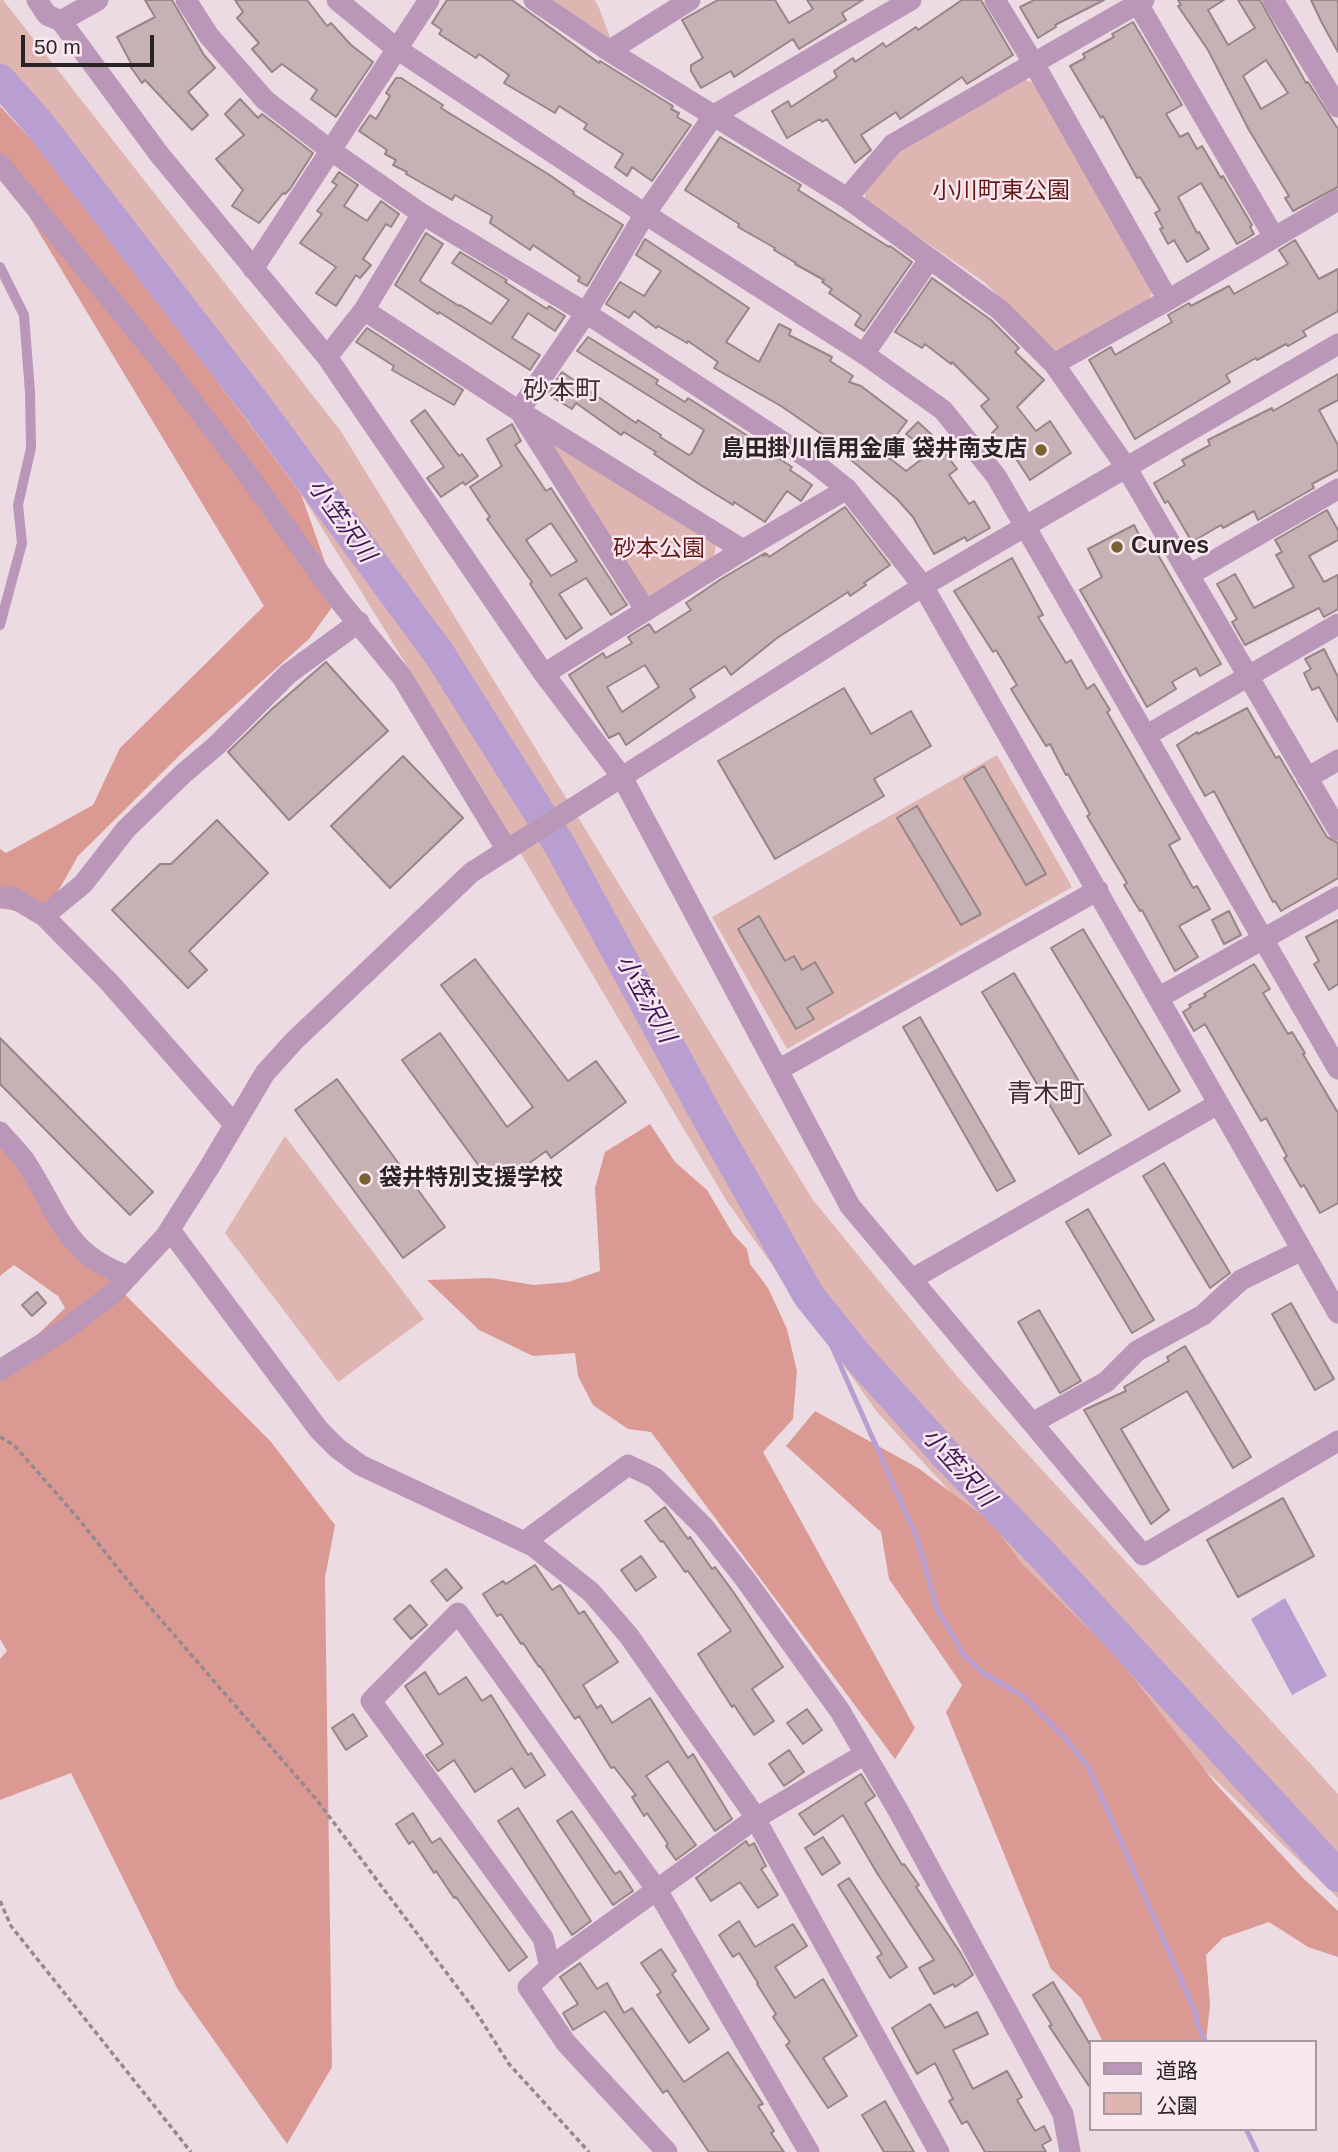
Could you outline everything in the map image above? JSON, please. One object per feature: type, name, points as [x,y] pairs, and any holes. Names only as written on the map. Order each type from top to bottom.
[{"type":"street","points":[[37,0],[47,15],[61,21],[159,154],[327,357],[616,780],[778,1070],[849,1206],[1143,1555],[1338,1441]]},
{"type":"street","points":[[61,21],[98,0]]},
{"type":"street","points":[[186,0],[209,36],[265,100],[330,150],[422,214],[586,313],[812,461],[847,489],[923,586],[1338,1313]]},
{"type":"street","points":[[337,0],[397,48],[645,214],[864,354],[943,410],[996,476],[1026,526],[1338,1069]]},
{"type":"street","points":[[253,269],[429,0]]},
{"type":"street","points":[[534,0],[609,51],[847,198],[1000,310],[1054,364],[1126,467],[1338,830]]},
{"type":"street","points":[[609,51],[690,0]]},
{"type":"street","points":[[519,411],[586,313],[645,214],[714,115],[911,0]]},
{"type":"street","points":[[995,0],[1168,300]]},
{"type":"street","points":[[1273,0],[1338,107]]},
{"type":"street","points":[[847,198],[893,144],[1141,2],[1273,237]]},
{"type":"street","points":[[0,164],[157,356],[240,464],[312,565],[402,677],[507,849]]},
{"type":"street","points":[[1054,364],[1338,200]]},
{"type":"street","points":[[327,357],[364,310],[422,214]]},
{"type":"street","points":[[864,354],[929,260]]},
{"type":"street","points":[[364,310],[519,411],[743,550]]},
{"type":"street","points":[[0,1370],[66,1329],[112,1294],[170,1230],[265,1073],[294,1041],[472,872],[923,586],[1338,344]]},
{"type":"street","points":[[519,411],[646,611]]},
{"type":"street","points":[[544,674],[743,550],[847,489]]},
{"type":"street","points":[[1189,575],[1338,489]]},
{"type":"street","points":[[44,916],[83,884],[126,829],[217,745],[288,674],[359,622]]},
{"type":"street","points":[[1147,735],[1338,624]]},
{"type":"street","points":[[1307,778],[1338,760]]},
{"type":"street","points":[[778,1070],[1098,890]]},
{"type":"street","points":[[0,898],[12,897],[44,916],[109,982],[234,1124]]},
{"type":"street","points":[[1158,998],[1338,897]]},
{"type":"street","points":[[912,1279],[1218,1104]]},
{"type":"street","points":[[0,1132],[24,1159],[69,1236],[86,1256],[113,1271],[129,1276]]},
{"type":"street","points":[[170,1230],[319,1430],[337,1448],[360,1465],[533,1546],[570,1574],[609,1611],[721,1765],[755,1818],[939,2152]]},
{"type":"street","points":[[1032,1423],[1106,1382],[1137,1351],[1203,1315],[1241,1280],[1302,1250]]},
{"type":"street","points":[[524,1542],[628,1465],[655,1478],[704,1527],[840,1711],[899,1812],[1063,2114],[1070,2152]]},
{"type":"street","points":[[550,1967],[543,1938],[371,1701],[458,1612],[657,1890],[809,2152]]},
{"type":"street","points":[[667,2152],[566,2043],[528,1987],[550,1967],[755,1818],[865,1754]]},
{"type":"lane","points":[[0,267],[24,315],[31,448],[18,505],[22,543],[0,625]]},
{"type":"path","points":[[0,1437],[14,1445],[316,1799],[476,2012],[509,2064],[589,2152]]},
{"type":"path","points":[[0,1901],[11,1926],[191,2152]]},
{"type":"green space","points":[[0,0],[3,0],[340,430],[813,1200],[961,1381],[1338,1794],[1338,1898],[1202,1767],[877,1412],[726,1200],[473,773],[301,494],[0,98]]},
{"type":"green space","points":[[551,0],[594,0],[612,43]]},
{"type":"green space","name":"小川町東公園","points":[[1023,79],[1035,83],[1152,289],[1150,301],[1057,352],[984,282],[865,200],[865,188],[899,153]]},
{"type":"green space","name":"砂本公園","points":[[555,441],[716,544],[714,559],[648,599],[547,446]]},
{"type":"green space","points":[[997,755],[1072,887],[787,1049],[712,917]]},
{"type":"green space","points":[[285,1136],[424,1319],[338,1382],[225,1233]]},
{"type":"shaded area","points":[[0,106],[55,165],[301,494],[338,599],[309,639],[185,750],[78,856],[44,916],[0,908],[0,849],[6,853],[93,805],[120,748],[264,606],[20,201],[0,175]]},
{"type":"shaded area","points":[[650,1124],[675,1162],[707,1190],[733,1234],[747,1249],[750,1264],[768,1288],[787,1329],[797,1371],[793,1419],[763,1452],[915,1728],[895,1759],[651,1432],[628,1429],[593,1405],[578,1376],[575,1353],[533,1356],[479,1330],[427,1280],[491,1278],[534,1285],[568,1282],[600,1271],[595,1188],[605,1152]]},
{"type":"shaded area","points":[[0,1132],[87,1256],[271,1442],[335,1525],[325,1578],[332,2067],[287,2144],[177,1988],[71,1773],[0,1800],[0,1659],[7,1651],[0,1639],[0,1371],[65,1308],[58,1296],[14,1265],[0,1276]]},
{"type":"shaded area","points":[[815,1411],[918,1468],[991,1522],[1022,1564],[1118,1658],[1215,1783],[1303,1878],[1338,1911],[1338,1957],[1308,1947],[1269,1922],[1223,1938],[1206,1955],[1210,2005],[1206,2040],[1102,2040],[1081,1998],[1051,1969],[946,1712],[962,1685],[889,1579],[881,1532],[786,1446]]},
{"type":"shaded area","points":[[1285,1598],[1327,1676],[1292,1695],[1251,1619]]},
{"type":"building","points":[[145,0],[172,0],[204,55],[215,68],[188,92],[208,115],[192,130],[145,80],[142,83],[130,66],[132,65],[117,37],[155,17]]},
{"type":"building","points":[[235,0],[307,0],[327,26],[331,23],[351,45],[373,62],[336,117],[311,99],[317,90],[282,64],[272,72],[252,49],[259,43],[237,18],[243,12]]},
{"type":"building","points":[[447,0],[512,0],[599,63],[600,61],[673,106],[671,109],[679,113],[677,117],[691,125],[652,181],[632,167],[627,176],[615,167],[623,154],[584,129],[587,124],[559,106],[555,113],[504,83],[509,75],[479,54],[476,58],[439,34],[442,30],[432,23]]},
{"type":"building","points":[[718,0],[775,0],[789,23],[813,9],[807,0],[863,0],[842,13],[846,20],[799,49],[793,39],[734,77],[731,71],[701,88],[691,71],[691,65],[703,58],[682,20]]},
{"type":"building","points":[[962,0],[981,0],[1013,55],[967,84],[962,77],[900,119],[896,112],[861,135],[871,150],[855,163],[827,119],[822,122],[820,119],[787,138],[772,111],[788,101],[791,107],[837,77],[834,71],[853,58],[855,62],[883,43],[886,47],[916,27],[918,30]]},
{"type":"building","points":[[1034,0],[1104,0],[1055,25],[1056,27],[1038,38],[1020,7]]},
{"type":"building","points":[[1178,0],[1224,0],[1208,10],[1228,45],[1255,28],[1238,0],[1260,0],[1306,83],[1308,82],[1338,129],[1338,187],[1293,211],[1285,198],[1289,196],[1249,130],[1208,50],[1178,6],[1181,5]],"holes":[[[1266,60],[1288,93],[1261,109],[1243,76]]]},
{"type":"building","points":[[1311,0],[1338,0],[1338,52],[1322,23]]},
{"type":"building","points":[[1133,22],[1182,105],[1166,114],[1180,137],[1188,133],[1197,149],[1202,146],[1252,225],[1250,227],[1254,234],[1237,244],[1201,183],[1178,197],[1197,233],[1199,232],[1209,249],[1187,262],[1174,240],[1168,244],[1155,213],[1160,210],[1140,177],[1137,178],[1103,116],[1101,118],[1070,66],[1085,58],[1083,54],[1114,37],[1112,34]]},
{"type":"building","points":[[396,78],[401,78],[443,105],[441,108],[548,174],[574,192],[573,194],[623,225],[587,286],[578,281],[580,277],[533,245],[530,250],[490,223],[492,216],[455,195],[452,200],[406,174],[407,172],[393,165],[396,160],[385,154],[387,150],[359,131],[370,115],[376,119],[390,96],[386,93]]},
{"type":"building","points":[[240,99],[258,118],[262,114],[313,153],[290,189],[283,193],[259,223],[232,206],[243,190],[216,159],[244,135],[225,114]]},
{"type":"building","points":[[720,137],[801,185],[798,190],[912,262],[864,331],[855,325],[861,315],[829,293],[832,289],[822,282],[824,280],[795,264],[774,250],[775,248],[738,227],[739,224],[685,190]]},
{"type":"building","points":[[339,172],[358,185],[344,206],[367,221],[381,201],[399,214],[391,227],[386,224],[363,259],[371,265],[360,278],[356,275],[336,306],[316,293],[336,267],[300,243],[322,214],[317,211],[337,185],[332,182]]},
{"type":"building","points":[[426,233],[443,244],[420,280],[459,306],[491,324],[509,300],[452,263],[460,252],[507,280],[505,282],[547,309],[549,306],[565,316],[555,331],[528,313],[512,338],[540,355],[530,370],[395,285]]},
{"type":"building","points":[[645,239],[749,308],[726,342],[759,362],[779,324],[791,330],[789,335],[832,357],[830,361],[853,376],[849,382],[861,386],[907,421],[883,453],[906,471],[930,453],[906,434],[918,422],[932,435],[957,469],[949,475],[969,504],[974,501],[990,528],[967,541],[965,537],[934,554],[913,517],[897,499],[850,459],[852,457],[781,406],[714,368],[718,362],[688,341],[687,343],[658,326],[656,328],[634,311],[629,318],[606,304],[620,282],[644,296],[661,271],[636,255]]},
{"type":"building","points":[[1295,240],[1319,279],[1338,269],[1338,311],[1303,331],[1306,336],[1257,360],[1256,358],[1226,375],[1230,382],[1135,439],[1089,360],[1111,347],[1115,355],[1172,322],[1168,315],[1189,303],[1191,306],[1229,286],[1234,294],[1288,264],[1279,250]]},
{"type":"building","points":[[932,278],[991,320],[1019,348],[1015,352],[1044,380],[1017,407],[1036,431],[1050,421],[1071,453],[1030,480],[1005,442],[1002,445],[992,433],[998,427],[981,406],[989,399],[952,362],[951,364],[925,344],[922,348],[895,332]]},
{"type":"building","points":[[367,328],[463,390],[454,405],[392,370],[394,366],[356,342]]},
{"type":"building","points":[[588,337],[658,380],[656,384],[685,402],[688,398],[770,450],[769,452],[792,467],[790,470],[812,485],[801,501],[787,491],[765,522],[699,484],[624,432],[621,435],[576,403],[572,409],[547,394],[562,372],[636,423],[638,420],[689,455],[692,453],[704,430],[577,351]]},
{"type":"building","points":[[1338,374],[1338,400],[1319,410],[1338,445],[1338,470],[1312,484],[1314,488],[1258,520],[1254,511],[1223,528],[1221,525],[1192,542],[1154,483],[1185,465],[1182,460],[1210,445],[1208,440],[1272,408],[1273,411]]},
{"type":"building","points":[[425,410],[459,456],[462,454],[478,476],[465,485],[463,482],[441,497],[427,478],[444,467],[411,421]]},
{"type":"building","points":[[512,424],[521,441],[515,445],[546,491],[551,488],[627,605],[611,615],[586,578],[559,594],[582,628],[566,639],[530,584],[532,582],[487,519],[490,517],[470,487],[502,466],[487,439]],"holes":[[[551,523],[577,561],[551,576],[526,540]]]},
{"type":"building","points":[[845,507],[890,565],[850,596],[848,592],[777,638],[731,675],[725,666],[690,689],[695,697],[626,745],[619,733],[609,738],[569,675],[603,653],[606,658],[632,643],[628,637],[649,624],[655,633],[691,610],[686,603],[721,579],[765,553],[763,556],[767,554],[769,557]],"holes":[[[645,665],[659,687],[622,712],[607,687]]]},
{"type":"building","points":[[1327,510],[1338,530],[1338,540],[1309,556],[1324,582],[1338,575],[1338,609],[1324,617],[1319,608],[1245,645],[1232,622],[1237,619],[1217,584],[1235,574],[1254,608],[1294,587],[1276,555],[1282,552],[1275,540]]},
{"type":"building","points":[[1134,525],[1148,552],[1151,550],[1153,555],[1157,553],[1221,664],[1200,676],[1196,668],[1172,682],[1176,689],[1147,707],[1080,590],[1102,577],[1088,549]]},
{"type":"building","points":[[1012,558],[1043,615],[1038,617],[1066,663],[1071,660],[1087,689],[1094,684],[1110,710],[1107,712],[1180,839],[1169,845],[1193,888],[1197,886],[1210,909],[1179,926],[1198,957],[1175,971],[1142,910],[1140,911],[1124,885],[1127,883],[1087,816],[1090,814],[1068,774],[1066,775],[1050,744],[1046,746],[1011,689],[1017,685],[954,591]]},
{"type":"building","points":[[1324,649],[1338,677],[1338,722],[1319,687],[1312,690],[1304,673],[1311,669],[1305,659]]},
{"type":"building","points":[[326,662],[388,731],[289,820],[228,752]]},
{"type":"building","points":[[844,688],[871,734],[911,711],[931,746],[874,779],[884,796],[775,859],[718,761]]},
{"type":"building","points":[[1247,708],[1327,837],[1338,843],[1338,878],[1281,911],[1275,901],[1273,902],[1214,791],[1205,796],[1177,745],[1197,732],[1198,734]]},
{"type":"building","points":[[403,756],[463,818],[390,888],[331,826]]},
{"type":"building","points":[[984,766],[1046,874],[1026,885],[964,778]]},
{"type":"building","points":[[917,806],[981,914],[961,925],[897,818]]},
{"type":"building","points":[[217,820],[268,873],[189,951],[207,970],[188,988],[112,910],[160,864],[171,864]]},
{"type":"building","points":[[1229,911],[1241,935],[1224,944],[1212,920]]},
{"type":"building","points":[[759,916],[785,961],[794,956],[802,970],[815,962],[833,993],[807,1008],[814,1019],[796,1029],[738,929]]},
{"type":"building","points":[[1338,920],[1338,984],[1329,990],[1314,964],[1319,961],[1306,937]]},
{"type":"building","points":[[1083,929],[1180,1091],[1149,1110],[1051,948]]},
{"type":"building","points":[[475,959],[568,1081],[596,1061],[626,1102],[551,1158],[546,1151],[495,1188],[402,1060],[440,1033],[507,1127],[533,1107],[441,985]]},
{"type":"building","points":[[1254,964],[1270,989],[1263,993],[1288,1034],[1292,1032],[1338,1113],[1338,1203],[1320,1213],[1284,1158],[1287,1156],[1266,1118],[1261,1121],[1205,1024],[1194,1031],[1183,1012],[1191,1007],[1189,1005],[1206,996],[1204,994]]},
{"type":"building","points":[[1014,973],[1111,1135],[1079,1154],[982,992]]},
{"type":"building","points":[[920,1017],[1015,1181],[997,1191],[903,1027]]},
{"type":"building","points":[[0,1038],[153,1192],[130,1215],[0,1084]]},
{"type":"building","points":[[337,1079],[445,1227],[403,1258],[295,1110]]},
{"type":"building","points":[[1164,1163],[1230,1273],[1210,1288],[1143,1176]]},
{"type":"building","points":[[1088,1209],[1154,1320],[1132,1333],[1066,1222]]},
{"type":"building","points":[[37,1292],[46,1303],[32,1316],[22,1305]]},
{"type":"building","points":[[1291,1303],[1334,1379],[1315,1390],[1272,1314]]},
{"type":"building","points":[[1039,1310],[1081,1381],[1060,1393],[1018,1322]]},
{"type":"building","points":[[1185,1346],[1251,1457],[1233,1468],[1187,1391],[1121,1429],[1169,1510],[1151,1524],[1084,1410],[1126,1391],[1124,1387],[1169,1361],[1167,1357]]},
{"type":"building","points":[[1283,1498],[1314,1556],[1238,1597],[1207,1540]]},
{"type":"building","points":[[665,1507],[712,1569],[715,1567],[783,1667],[752,1689],[774,1721],[754,1735],[734,1705],[732,1707],[698,1654],[731,1631],[688,1571],[685,1572],[645,1521]]},
{"type":"building","points":[[641,1556],[656,1577],[636,1591],[621,1570]]},
{"type":"building","points":[[535,1565],[552,1590],[560,1585],[579,1614],[584,1611],[618,1662],[583,1685],[597,1708],[601,1705],[612,1723],[650,1698],[688,1758],[693,1754],[732,1819],[715,1831],[668,1761],[646,1776],[696,1845],[676,1860],[647,1813],[644,1816],[632,1797],[636,1795],[614,1767],[611,1768],[579,1716],[575,1719],[540,1666],[501,1614],[497,1616],[483,1594],[503,1581],[506,1584]]},
{"type":"building","points":[[446,1569],[462,1588],[447,1601],[431,1581]]},
{"type":"building","points":[[410,1605],[427,1625],[411,1639],[394,1619]]},
{"type":"building","points":[[425,1672],[439,1695],[466,1677],[482,1701],[491,1695],[528,1755],[531,1753],[545,1775],[525,1788],[512,1768],[475,1792],[454,1760],[438,1771],[426,1755],[443,1744],[405,1686]]},
{"type":"building","points":[[807,1709],[822,1730],[803,1744],[787,1723]]},
{"type":"building","points":[[353,1714],[367,1736],[346,1750],[332,1728]]},
{"type":"building","points":[[789,1750],[804,1772],[784,1786],[769,1764]]},
{"type":"building","points":[[861,1774],[875,1796],[865,1803],[902,1865],[904,1864],[919,1885],[916,1887],[973,1975],[955,1987],[953,1984],[934,1994],[919,1968],[934,1960],[843,1815],[814,1835],[799,1814]]},
{"type":"building","points":[[518,1808],[591,1921],[572,1935],[498,1821]]},
{"type":"building","points":[[572,1811],[615,1874],[620,1871],[633,1891],[613,1905],[557,1821]]},
{"type":"building","points":[[413,1813],[432,1843],[440,1838],[527,1957],[509,1971],[456,1897],[454,1898],[436,1871],[434,1873],[413,1841],[409,1844],[396,1824]]},
{"type":"building","points":[[823,1837],[840,1863],[822,1875],[805,1848]]},
{"type":"building","points":[[746,1841],[749,1846],[754,1843],[766,1866],[761,1869],[778,1895],[758,1908],[740,1882],[711,1901],[696,1878]]},
{"type":"building","points":[[849,1878],[907,1967],[890,1978],[877,1957],[882,1954],[838,1885]]},
{"type":"building","points":[[739,1921],[755,1947],[793,1924],[807,1946],[775,1967],[795,1998],[823,1979],[857,2036],[823,2058],[847,2096],[828,2108],[786,2045],[790,2042],[773,2017],[776,2014],[758,1983],[739,1953],[733,1957],[719,1935]]},
{"type":"building","points":[[661,1949],[676,1971],[672,1974],[709,2029],[689,2043],[657,1995],[661,1992],[641,1963]]},
{"type":"building","points":[[580,1963],[597,1989],[607,1983],[624,2013],[632,2008],[684,2082],[728,2052],[763,2104],[758,2106],[784,2152],[709,2152],[667,2090],[663,2093],[605,2011],[573,2030],[563,2013],[578,2004],[560,1977]]},
{"type":"building","points":[[1053,1982],[1090,2044],[1090,2088],[1049,2026],[1052,2025],[1033,1995]]},
{"type":"building","points":[[930,2004],[945,2028],[977,2012],[988,2034],[953,2050],[973,2089],[1007,2071],[1022,2097],[1017,2100],[1035,2131],[1044,2126],[1051,2140],[1042,2145],[1046,2152],[985,2152],[967,2121],[962,2124],[949,2101],[953,2099],[935,2063],[917,2074],[892,2028]]},
{"type":"building","points":[[885,2101],[914,2152],[884,2152],[862,2115]]},
{"type":"waterway","name":"小笠沢川","points":[[0,80],[40,125],[261,412],[440,655],[559,844],[708,1118],[809,1296],[858,1357],[948,1457],[1042,1554],[1338,1876]]},
{"type":"waterway","points":[[810,1297],[917,1538],[937,1609],[964,1655],[983,1673],[1023,1696],[1067,1740],[1089,1768],[1205,2040]]},
{"type":"waterway","points":[[1247,2131],[1257,2152]]},
{"type":"place","name":"島田掛川信用金庫 袋井南支店","points":[[1041,450]]},
{"type":"place","name":"Curves","points":[[1117,547]]},
{"type":"place","name":"袋井特別支援学校","points":[[365,1179]]},
{"type":"district","name":"砂本町","points":[[562,392]]},
{"type":"district","name":"青木町","points":[[1046,1095]]}]
